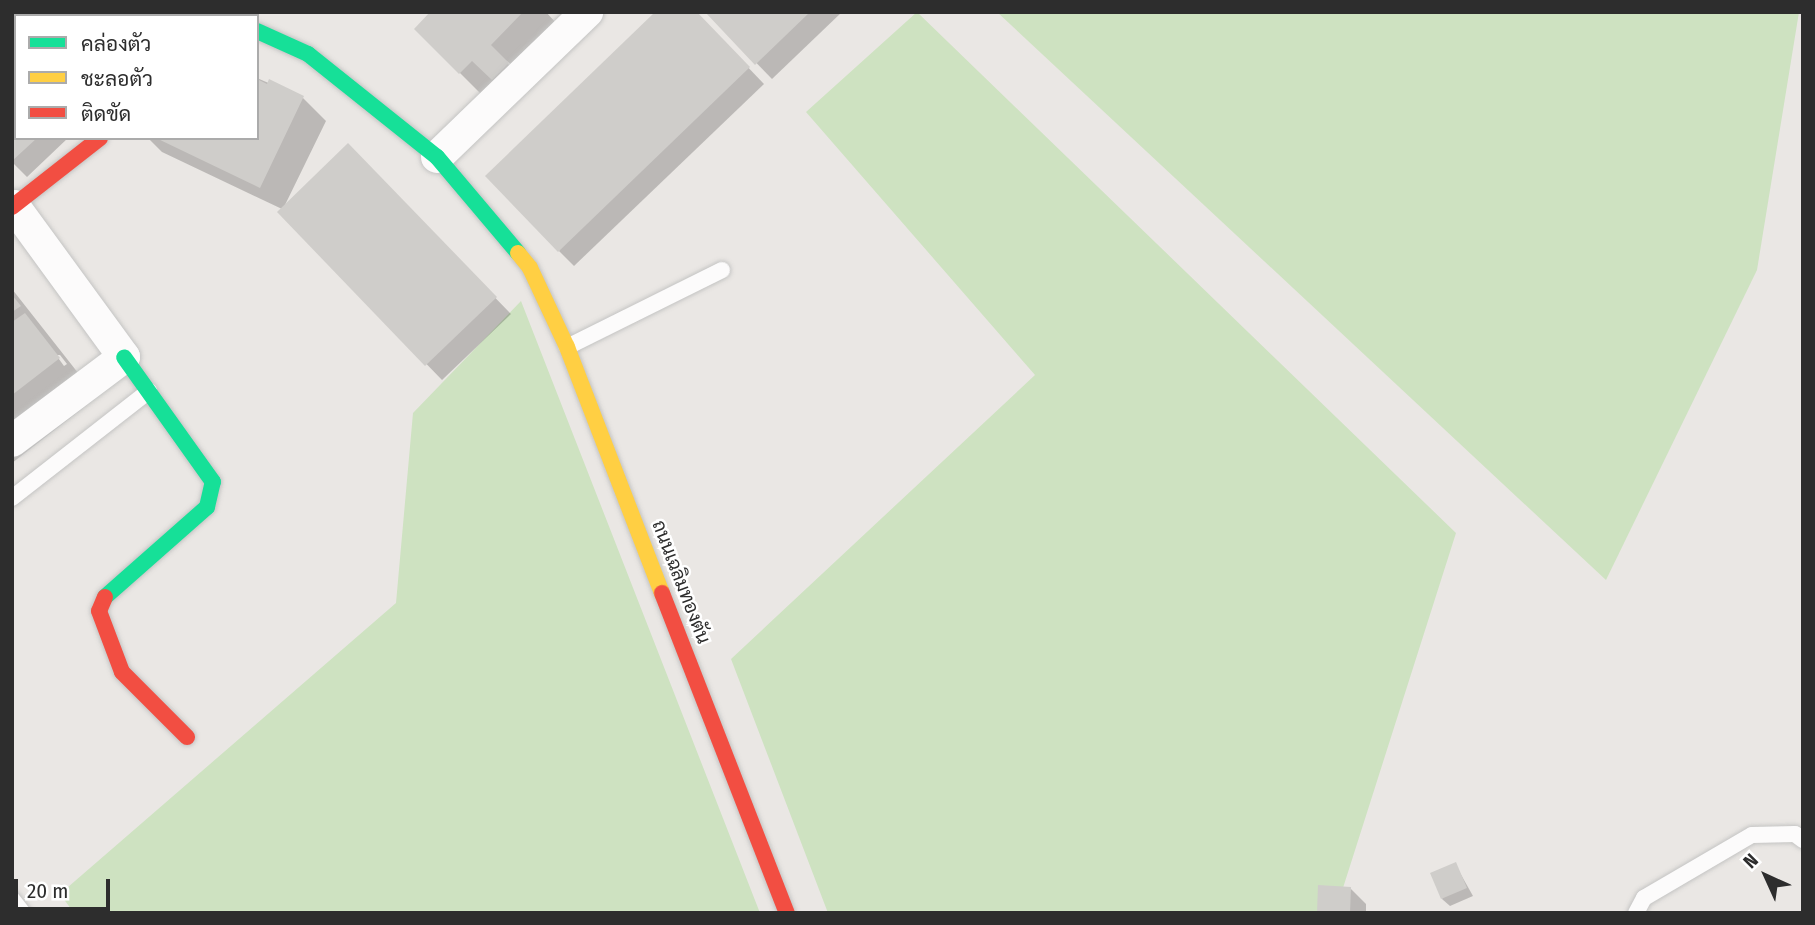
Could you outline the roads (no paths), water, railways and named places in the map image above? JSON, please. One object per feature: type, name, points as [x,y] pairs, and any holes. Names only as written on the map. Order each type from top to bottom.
[{"type":"street","points":[[437,157],[587,12]]},
{"type":"street","name":"ถนนเฉลิมทองตัน","points":[[259,32],[308,54],[437,157],[530,268],[567,347],[787,913]]},
{"type":"street","points":[[97,140],[13,206],[213,482],[206,507],[107,592],[99,611],[122,672],[187,737]]},
{"type":"street","points":[[12,442],[124,357]]},
{"type":"lane","points":[[567,347],[722,270]]},
{"type":"lane","points":[[12,498],[149,391]]},
{"type":"lane","points":[[1636,913],[1644,898],[1752,835],[1795,834],[1803,840]]},
{"type":"lane","points":[[12,899],[23,913]]}]
